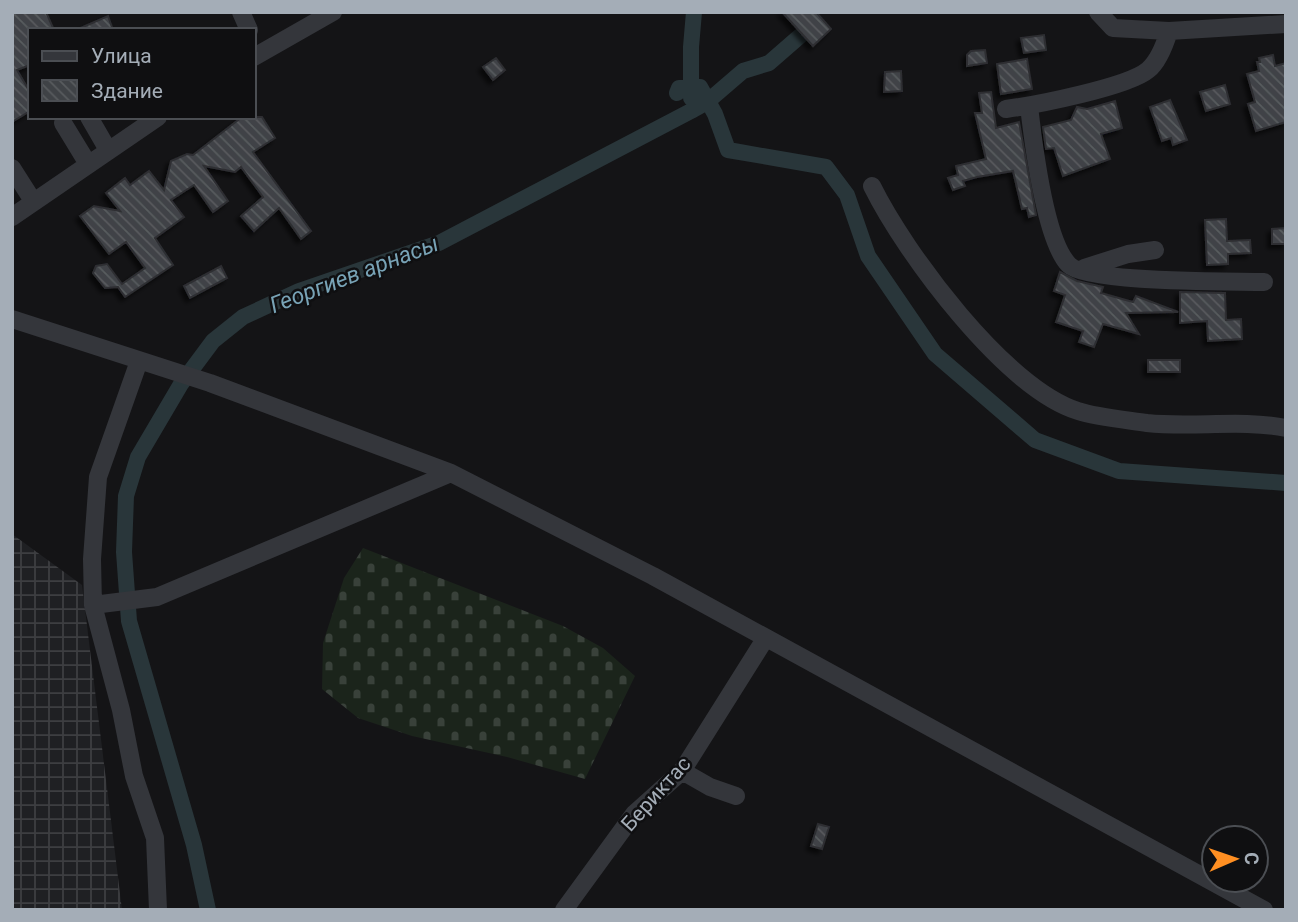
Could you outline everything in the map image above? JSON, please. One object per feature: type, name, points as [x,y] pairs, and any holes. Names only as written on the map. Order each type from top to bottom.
[{"type":"street","points":[[241,12],[249,28]]},
{"type":"street","points":[[257,49],[333,12]]},
{"type":"street","points":[[1098,12],[1113,29],[1169,31],[1286,24]]},
{"type":"street","points":[[1006,109],[1029,106],[1128,80],[1149,69],[1165,46],[1169,31]]},
{"type":"street","points":[[1029,106],[1045,202],[1061,255],[1074,268],[1103,275],[1264,282]]},
{"type":"street","points":[[90,119],[108,150]]},
{"type":"street","points":[[12,217],[155,119]]},
{"type":"street","points":[[63,123],[88,164]]},
{"type":"street","points":[[12,168],[33,201]]},
{"type":"street","points":[[873,186],[884,210],[947,301],[998,355],[1037,390],[1078,411],[1148,423],[1286,428]]},
{"type":"street","points":[[1074,268],[1155,250]]},
{"type":"street","points":[[13,319],[210,383],[451,473],[608,552],[1264,910]]},
{"type":"street","points":[[148,363],[98,477],[92,559],[97,604],[134,776],[155,838],[158,910]]},
{"type":"street","points":[[97,604],[157,597],[451,473]]},
{"type":"street","name":"Бериктас","points":[[564,910],[634,814],[682,771],[765,639]]},
{"type":"street","points":[[682,771],[710,787],[736,796]]},
{"type":"shaded area","points":[[12,534],[82,585],[122,910],[12,910]]},
{"type":"green space","points":[[363,548],[563,626],[603,648],[635,676],[585,779],[507,757],[412,736],[358,718],[322,689],[323,643],[344,578]]},
{"type":"building","points":[[12,12],[46,12],[53,28],[28,28],[28,66],[17,70],[28,89],[28,112],[12,122]]},
{"type":"building","points":[[782,12],[816,12],[831,29],[813,46]]},
{"type":"building","points":[[108,16],[112,28],[81,28]]},
{"type":"building","points":[[1044,35],[1046,50],[1024,53],[1021,38]]},
{"type":"building","points":[[985,50],[987,63],[967,66],[967,55],[971,51]]},
{"type":"building","points":[[1273,55],[1275,66],[1286,63],[1286,122],[1256,131],[1248,104],[1255,102],[1247,74],[1259,71],[1259,58]]},
{"type":"building","points":[[496,58],[505,70],[493,80],[483,67]]},
{"type":"building","points":[[1027,59],[1032,89],[1001,94],[997,64]]},
{"type":"building","points":[[901,71],[902,91],[884,92],[885,72]]},
{"type":"building","points":[[1225,85],[1230,104],[1206,111],[1200,92]]},
{"type":"building","points":[[991,92],[996,128],[1019,122],[1036,215],[1029,217],[1027,208],[1022,209],[1013,171],[963,181],[965,186],[953,190],[948,178],[958,175],[956,166],[986,159],[975,113],[982,113],[979,93]]},
{"type":"building","points":[[1170,100],[1187,140],[1173,145],[1171,138],[1162,141],[1150,107]]},
{"type":"building","points":[[1115,101],[1122,128],[1101,134],[1110,159],[1063,176],[1054,148],[1046,149],[1043,127],[1071,120],[1077,107],[1087,109]]},
{"type":"building","points":[[262,117],[275,138],[253,152],[311,231],[301,239],[279,208],[254,231],[241,216],[263,197],[241,167],[235,172],[204,166],[228,201],[213,212],[194,185],[171,200],[184,217],[155,238],[173,265],[125,297],[118,287],[105,288],[93,273],[96,266],[107,264],[122,284],[145,268],[126,242],[109,254],[80,216],[94,206],[120,211],[106,193],[125,178],[130,185],[149,171],[164,190],[171,161],[187,154],[193,155],[239,119]]},
{"type":"building","points":[[1226,219],[1227,241],[1250,240],[1251,253],[1228,254],[1228,264],[1207,265],[1205,220]]},
{"type":"building","points":[[1286,228],[1286,244],[1272,244],[1272,229]]},
{"type":"building","points":[[221,266],[227,278],[190,298],[184,286]]},
{"type":"building","points":[[1060,272],[1077,281],[1103,287],[1101,293],[1133,302],[1136,296],[1178,312],[1126,313],[1139,334],[1103,324],[1094,347],[1079,342],[1083,331],[1056,322],[1065,295],[1054,291]]},
{"type":"building","points":[[1180,292],[1225,293],[1226,320],[1241,319],[1242,339],[1208,341],[1207,321],[1180,323]]},
{"type":"building","points":[[1148,360],[1180,360],[1180,372],[1148,372]]},
{"type":"building","points":[[818,824],[829,827],[822,849],[811,846]]},
{"type":"waterway","points":[[691,98],[694,12]]},
{"type":"waterway","name":"Георгиев арнасы","points":[[208,910],[194,845],[129,621],[124,552],[126,496],[138,457],[181,384],[213,341],[243,317],[299,291],[439,243],[707,102],[743,71],[769,63],[800,36]]},
{"type":"waterway","points":[[677,93],[679,88],[700,87],[715,114],[728,150],[826,167],[847,195],[868,256],[935,354],[1035,440],[1119,471],[1286,483]]}]
